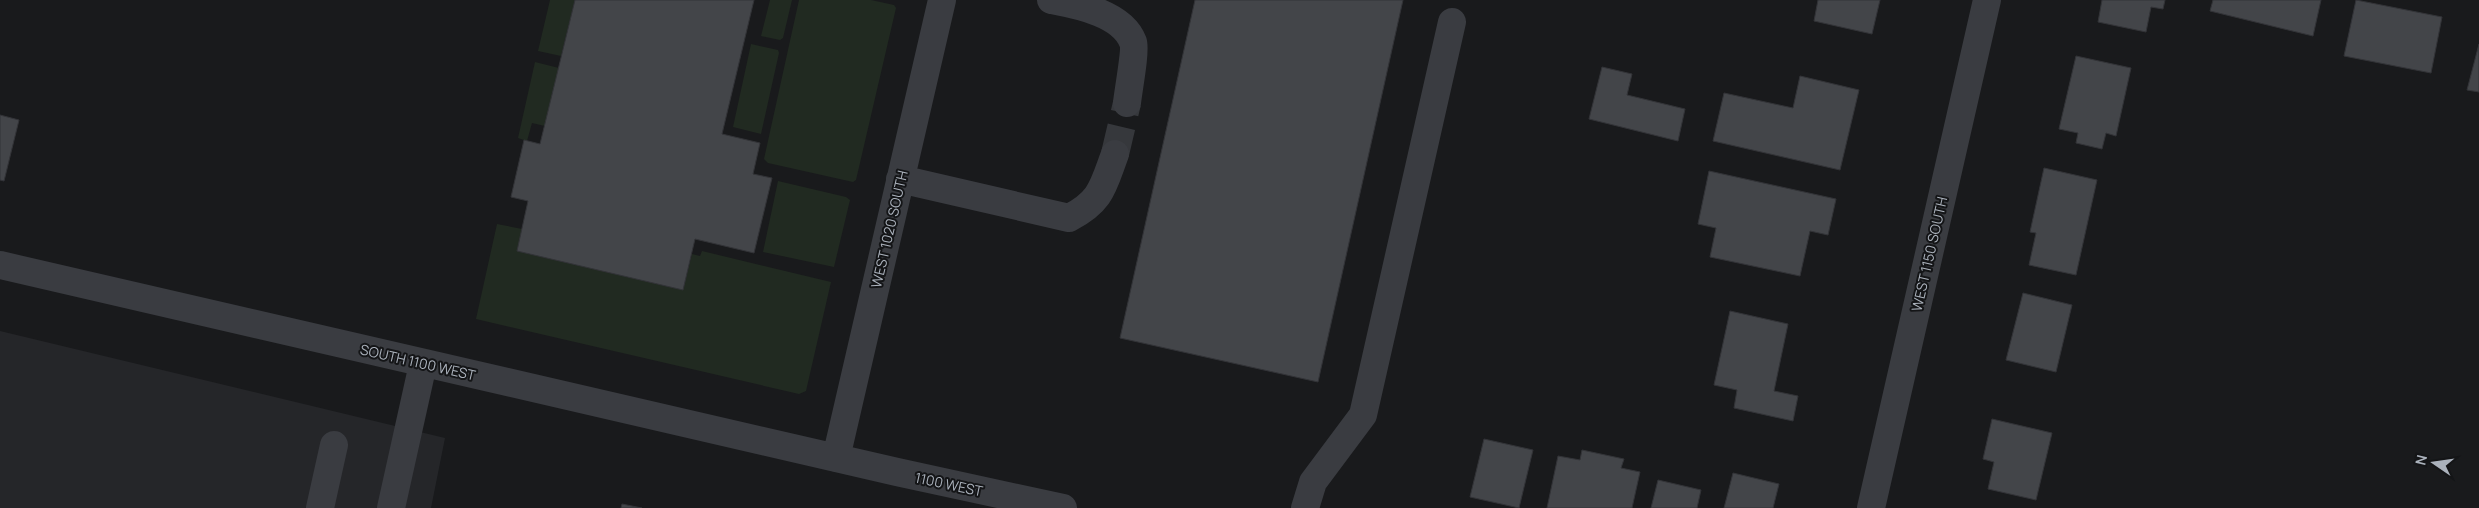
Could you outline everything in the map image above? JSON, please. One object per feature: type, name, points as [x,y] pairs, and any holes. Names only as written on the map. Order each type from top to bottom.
[{"type":"street","name":"WEST 1020 SOUTH","points":[[836,458],[942,0]]},
{"type":"street","points":[[1050,0],[1078,6],[1109,18],[1125,29],[1134,43],[1127,103]]},
{"type":"street","name":"WEST 1150 SOUTH","points":[[1871,508],[1987,0]]},
{"type":"street","points":[[1305,508],[1313,482],[1362,415],[1452,22]]},
{"type":"street","points":[[900,179],[1069,218],[1084,210],[1099,196],[1115,154]]},
{"type":"street","name":"SOUTH 1100 WEST","points":[[0,266],[836,458]]},
{"type":"street","points":[[391,508],[423,364]]},
{"type":"street","points":[[320,508],[334,445]]},
{"type":"street","name":"1100 WEST","points":[[836,458],[1063,508]]},
{"type":"shaded area","points":[[550,0],[575,0],[561,56],[538,51]]},
{"type":"shaded area","points":[[770,0],[792,0],[783,38],[780,40],[761,36]]},
{"type":"shaded area","points":[[799,0],[871,0],[894,5],[896,8],[856,180],[853,182],[768,163],[764,159]]},
{"type":"shaded area","points":[[751,44],[778,50],[779,53],[761,134],[733,127]]},
{"type":"shaded area","points":[[535,62],[559,68],[545,126],[532,123],[527,141],[518,138]]},
{"type":"shaded area","points":[[778,181],[846,197],[850,200],[834,267],[763,252]]},
{"type":"shaded area","points":[[497,224],[522,229],[517,251],[683,290],[692,254],[700,256],[702,251],[831,282],[806,391],[799,394],[476,319]]},
{"type":"shaded area","points":[[0,331],[445,438],[431,508],[0,508]]},
{"type":"building","points":[[575,0],[754,0],[722,134],[760,143],[753,174],[772,178],[754,253],[695,239],[683,290],[517,251],[528,201],[511,197],[524,140],[540,144]]},
{"type":"building","points":[[1195,0],[1403,0],[1318,382],[1120,338]]},
{"type":"building","points":[[1818,0],[1880,0],[1872,34],[1814,21]]},
{"type":"building","points":[[2102,0],[2165,0],[2163,9],[2151,7],[2146,32],[2098,22]]},
{"type":"building","points":[[2213,0],[2321,0],[2313,36],[2210,11]]},
{"type":"building","points":[[2356,0],[2442,17],[2431,73],[2344,56]]},
{"type":"building","points":[[2479,44],[2479,92],[2467,90]]},
{"type":"building","points":[[2076,56],[2131,68],[2116,136],[2106,133],[2102,149],[2076,143],[2078,133],[2059,129]]},
{"type":"building","points":[[1602,67],[1632,74],[1627,95],[1685,109],[1678,141],[1589,119]]},
{"type":"building","points":[[1800,76],[1859,90],[1840,170],[1713,141],[1724,93],[1793,108]]},
{"type":"building","points":[[0,115],[19,120],[4,181],[0,180]]},
{"type":"building","points":[[2044,168],[2097,180],[2076,275],[2029,265],[2036,233],[2030,232]]},
{"type":"building","points":[[1709,171],[1836,199],[1828,235],[1810,231],[1800,276],[1710,257],[1716,228],[1698,224]]},
{"type":"building","points":[[2023,293],[2072,305],[2056,372],[2006,360]]},
{"type":"building","points":[[1730,311],[1788,324],[1774,391],[1798,396],[1793,421],[1734,408],[1737,390],[1714,385]]},
{"type":"building","points":[[1992,419],[2052,433],[2036,500],[1988,489],[1994,462],[1983,459]]},
{"type":"building","points":[[1484,439],[1533,450],[1519,508],[1470,497]]},
{"type":"building","points":[[1582,450],[1624,459],[1621,468],[1640,472],[1632,508],[1547,508],[1558,456],[1580,460]]},
{"type":"building","points":[[1733,473],[1779,484],[1773,508],[1724,508]]},
{"type":"building","points":[[1658,480],[1701,490],[1697,508],[1651,508]]},
{"type":"building","points":[[622,504],[642,508],[621,508]]},
{"type":"tunnel","points":[[1115,154],[1127,103]]}]
